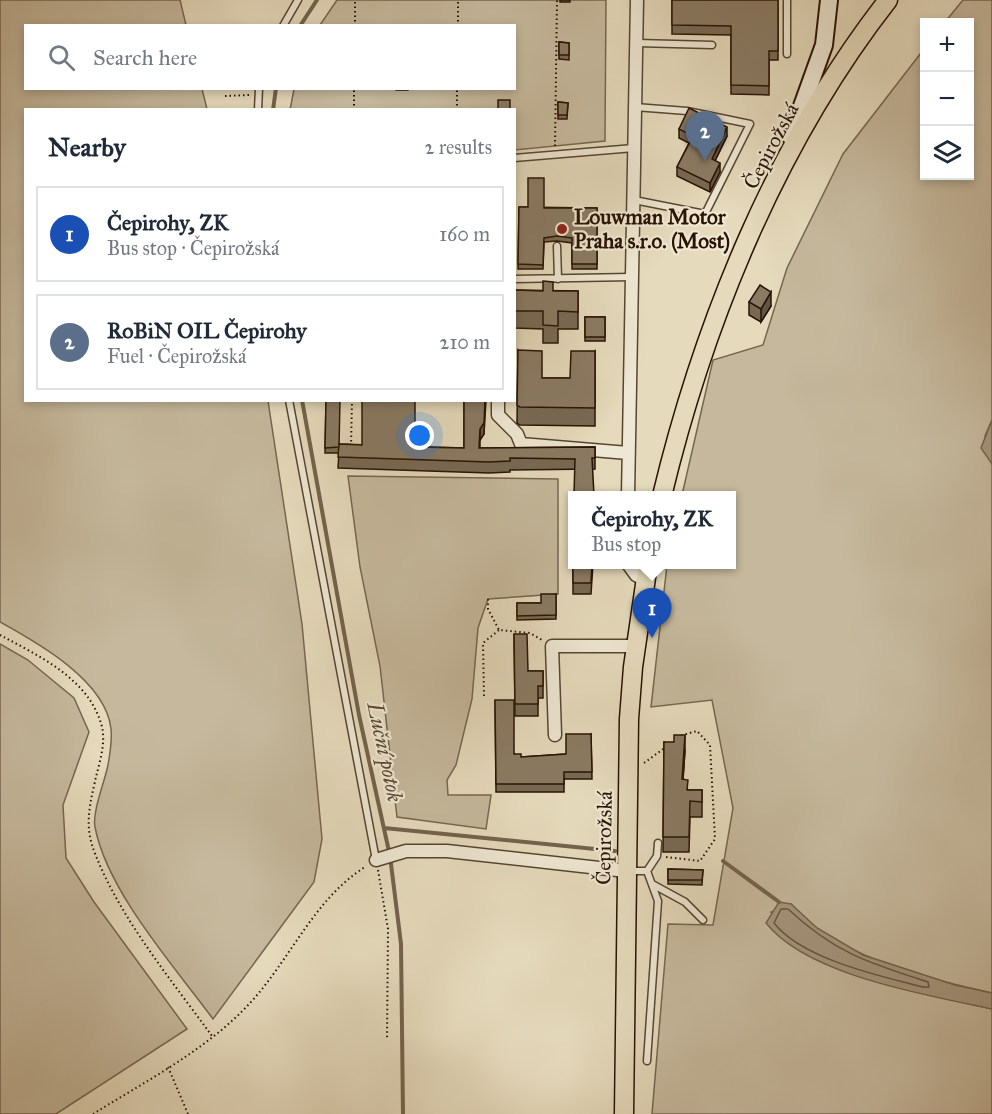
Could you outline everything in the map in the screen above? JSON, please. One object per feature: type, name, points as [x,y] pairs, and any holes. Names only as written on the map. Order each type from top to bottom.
[{"type":"main road","name":"Čepirožská","points":[[664,491],[682,417],[708,335],[766,201],[823,97],[885,1]]},
{"type":"main road","name":"Čepirožská","points":[[624,1114],[627,764],[636,646],[646,572]]},
{"type":"street","points":[[628,491],[637,0]]},
{"type":"street","points":[[766,201],[816,73],[828,22],[829,0]]},
{"type":"street","points":[[498,402],[498,415],[517,434],[521,444],[628,453]]},
{"type":"street","points":[[632,569],[636,575],[646,572]]},
{"type":"street","points":[[555,735],[552,646],[636,646]]},
{"type":"street","points":[[375,860],[406,851],[447,851],[626,871]]},
{"type":"lane","points":[[284,24],[298,0]]},
{"type":"lane","points":[[787,0],[787,54]]},
{"type":"lane","points":[[636,43],[712,45]]},
{"type":"lane","points":[[258,108],[259,92]]},
{"type":"lane","points":[[634,200],[705,214],[750,124],[687,111],[635,107]]},
{"type":"lane","points":[[516,158],[634,148]]},
{"type":"lane","points":[[557,246],[558,279]]},
{"type":"lane","points":[[516,279],[632,277]]},
{"type":"lane","points":[[289,402],[375,860]]},
{"type":"lane","points":[[647,871],[657,856],[658,843]]},
{"type":"lane","points":[[626,871],[647,871]]},
{"type":"lane","points":[[647,871],[658,901],[658,930],[647,1061]]},
{"type":"lane","points":[[652,884],[685,902],[703,920]]},
{"type":"path","points":[[355,0],[355,24]]},
{"type":"path","points":[[458,0],[458,24]]},
{"type":"path","points":[[554,155],[557,0]]},
{"type":"path","points":[[354,90],[354,108]]},
{"type":"path","points":[[457,90],[457,108]]},
{"type":"path","points":[[225,96],[259,92]]},
{"type":"path","points":[[352,402],[351,447],[362,447]]},
{"type":"path","points":[[488,598],[488,609],[499,630]]},
{"type":"path","points":[[484,696],[483,643],[499,630],[530,633],[552,646]]},
{"type":"path","points":[[0,635],[42,657],[72,679],[92,702],[102,728],[102,754],[86,826],[95,855],[135,926],[212,1036]]},
{"type":"path","points":[[627,764],[646,763],[682,734],[697,731],[710,745],[716,839],[700,861],[657,856]]},
{"type":"path","points":[[93,1114],[168,1067],[212,1036],[251,1002],[316,915],[348,877],[375,860],[388,929],[387,1038]]},
{"type":"path","points":[[168,1067],[188,1114]]},
{"type":"shaded area","points":[[0,0],[180,0],[186,24],[24,24],[24,90],[202,90],[207,108],[24,108],[24,402],[268,402],[302,624],[322,839],[314,882],[213,1019],[127,902],[102,851],[95,821],[111,747],[111,729],[106,711],[97,695],[68,665],[51,652],[0,622]]},
{"type":"shaded area","points":[[337,0],[606,0],[605,141],[516,150],[516,108],[290,108],[294,90],[516,90],[516,24],[321,24]]},
{"type":"shaded area","points":[[963,0],[992,0],[992,420],[985,436],[992,464],[992,993],[924,976],[858,952],[818,929],[791,904],[771,912],[921,993],[992,1009],[992,1114],[652,1114],[668,924],[713,925],[733,808],[712,700],[651,707],[667,569],[736,569],[736,491],[683,491],[713,360],[763,345],[787,268],[843,154],[920,54],[920,180],[974,180],[974,18],[948,18]]},
{"type":"shaded area","points":[[348,476],[558,479],[558,594],[488,599],[478,628],[472,699],[456,765],[447,780],[448,795],[491,795],[486,829],[397,817],[380,666],[360,567]]},
{"type":"shaded area","points":[[0,644],[28,660],[74,698],[89,732],[63,805],[66,858],[94,902],[187,1029],[56,1114],[0,1114]]},
{"type":"water","points":[[992,420],[992,464],[981,448]]},
{"type":"water","points":[[779,902],[791,904],[817,928],[863,955],[955,985],[992,993],[992,1009],[871,981],[810,957],[785,941],[766,923]]},
{"type":"building","points":[[672,0],[778,0],[778,51],[769,51],[769,86],[731,85],[731,26],[672,25]]},
{"type":"building","points":[[559,42],[569,43],[569,55],[559,55]]},
{"type":"building","points":[[498,100],[510,100],[510,108],[498,108]]},
{"type":"building","points":[[558,102],[568,103],[567,115],[558,115]]},
{"type":"building","points":[[689,108],[727,127],[712,159],[720,163],[710,183],[677,167],[693,136],[679,129]]},
{"type":"building","points":[[528,178],[544,178],[544,208],[597,208],[597,264],[572,264],[572,238],[557,236],[544,238],[543,265],[518,264],[519,207],[528,207]]},
{"type":"building","points":[[543,281],[553,282],[553,291],[578,291],[578,312],[558,311],[558,326],[543,325],[543,311],[516,311],[516,290],[543,291]]},
{"type":"building","points":[[760,285],[771,292],[761,309],[749,302]]},
{"type":"building","points":[[585,317],[605,317],[605,337],[585,337]]},
{"type":"building","points":[[518,350],[542,351],[542,378],[570,378],[571,351],[595,351],[595,408],[520,407],[517,405]]},
{"type":"building","points":[[326,402],[340,402],[339,447],[325,448]]},
{"type":"building","points":[[362,402],[415,402],[415,447],[464,448],[464,402],[485,402],[479,448],[595,447],[595,458],[592,458],[594,491],[574,491],[575,459],[510,458],[510,461],[489,462],[338,457],[339,444],[362,445]]},
{"type":"building","points":[[573,569],[592,569],[591,583],[573,583]]},
{"type":"building","points":[[541,594],[556,594],[556,615],[517,616],[517,603],[541,603]]},
{"type":"building","points":[[514,634],[527,634],[528,671],[543,671],[543,686],[538,686],[538,704],[515,704]]},
{"type":"building","points":[[495,700],[514,700],[514,754],[521,754],[521,757],[566,754],[566,734],[591,734],[592,772],[564,772],[564,784],[496,784]]},
{"type":"building","points":[[674,735],[685,735],[682,779],[688,780],[687,790],[702,790],[702,802],[690,801],[689,837],[663,837],[664,742],[674,742]]},
{"type":"building","points":[[668,869],[703,870],[702,880],[668,880]]},
{"type":"waterway","name":"Luční potok","points":[[301,24],[317,0]]},
{"type":"waterway","name":"Luční potok","points":[[273,108],[276,90]]},
{"type":"waterway","name":"Luční potok","points":[[302,402],[359,715],[390,856],[401,944],[403,1114]]},
{"type":"waterway","points":[[384,828],[615,851]]},
{"type":"waterway","points":[[723,861],[779,902]]},
{"type":"place","name":"RoBiN OIL Čepirohy","points":[[705,161]]},
{"type":"place","name":"Louwman Motor Praha s.r.o. (Most)","points":[[562,229]]},
{"type":"place","name":"Čepirohy, ZK","points":[[652,638]]}]
